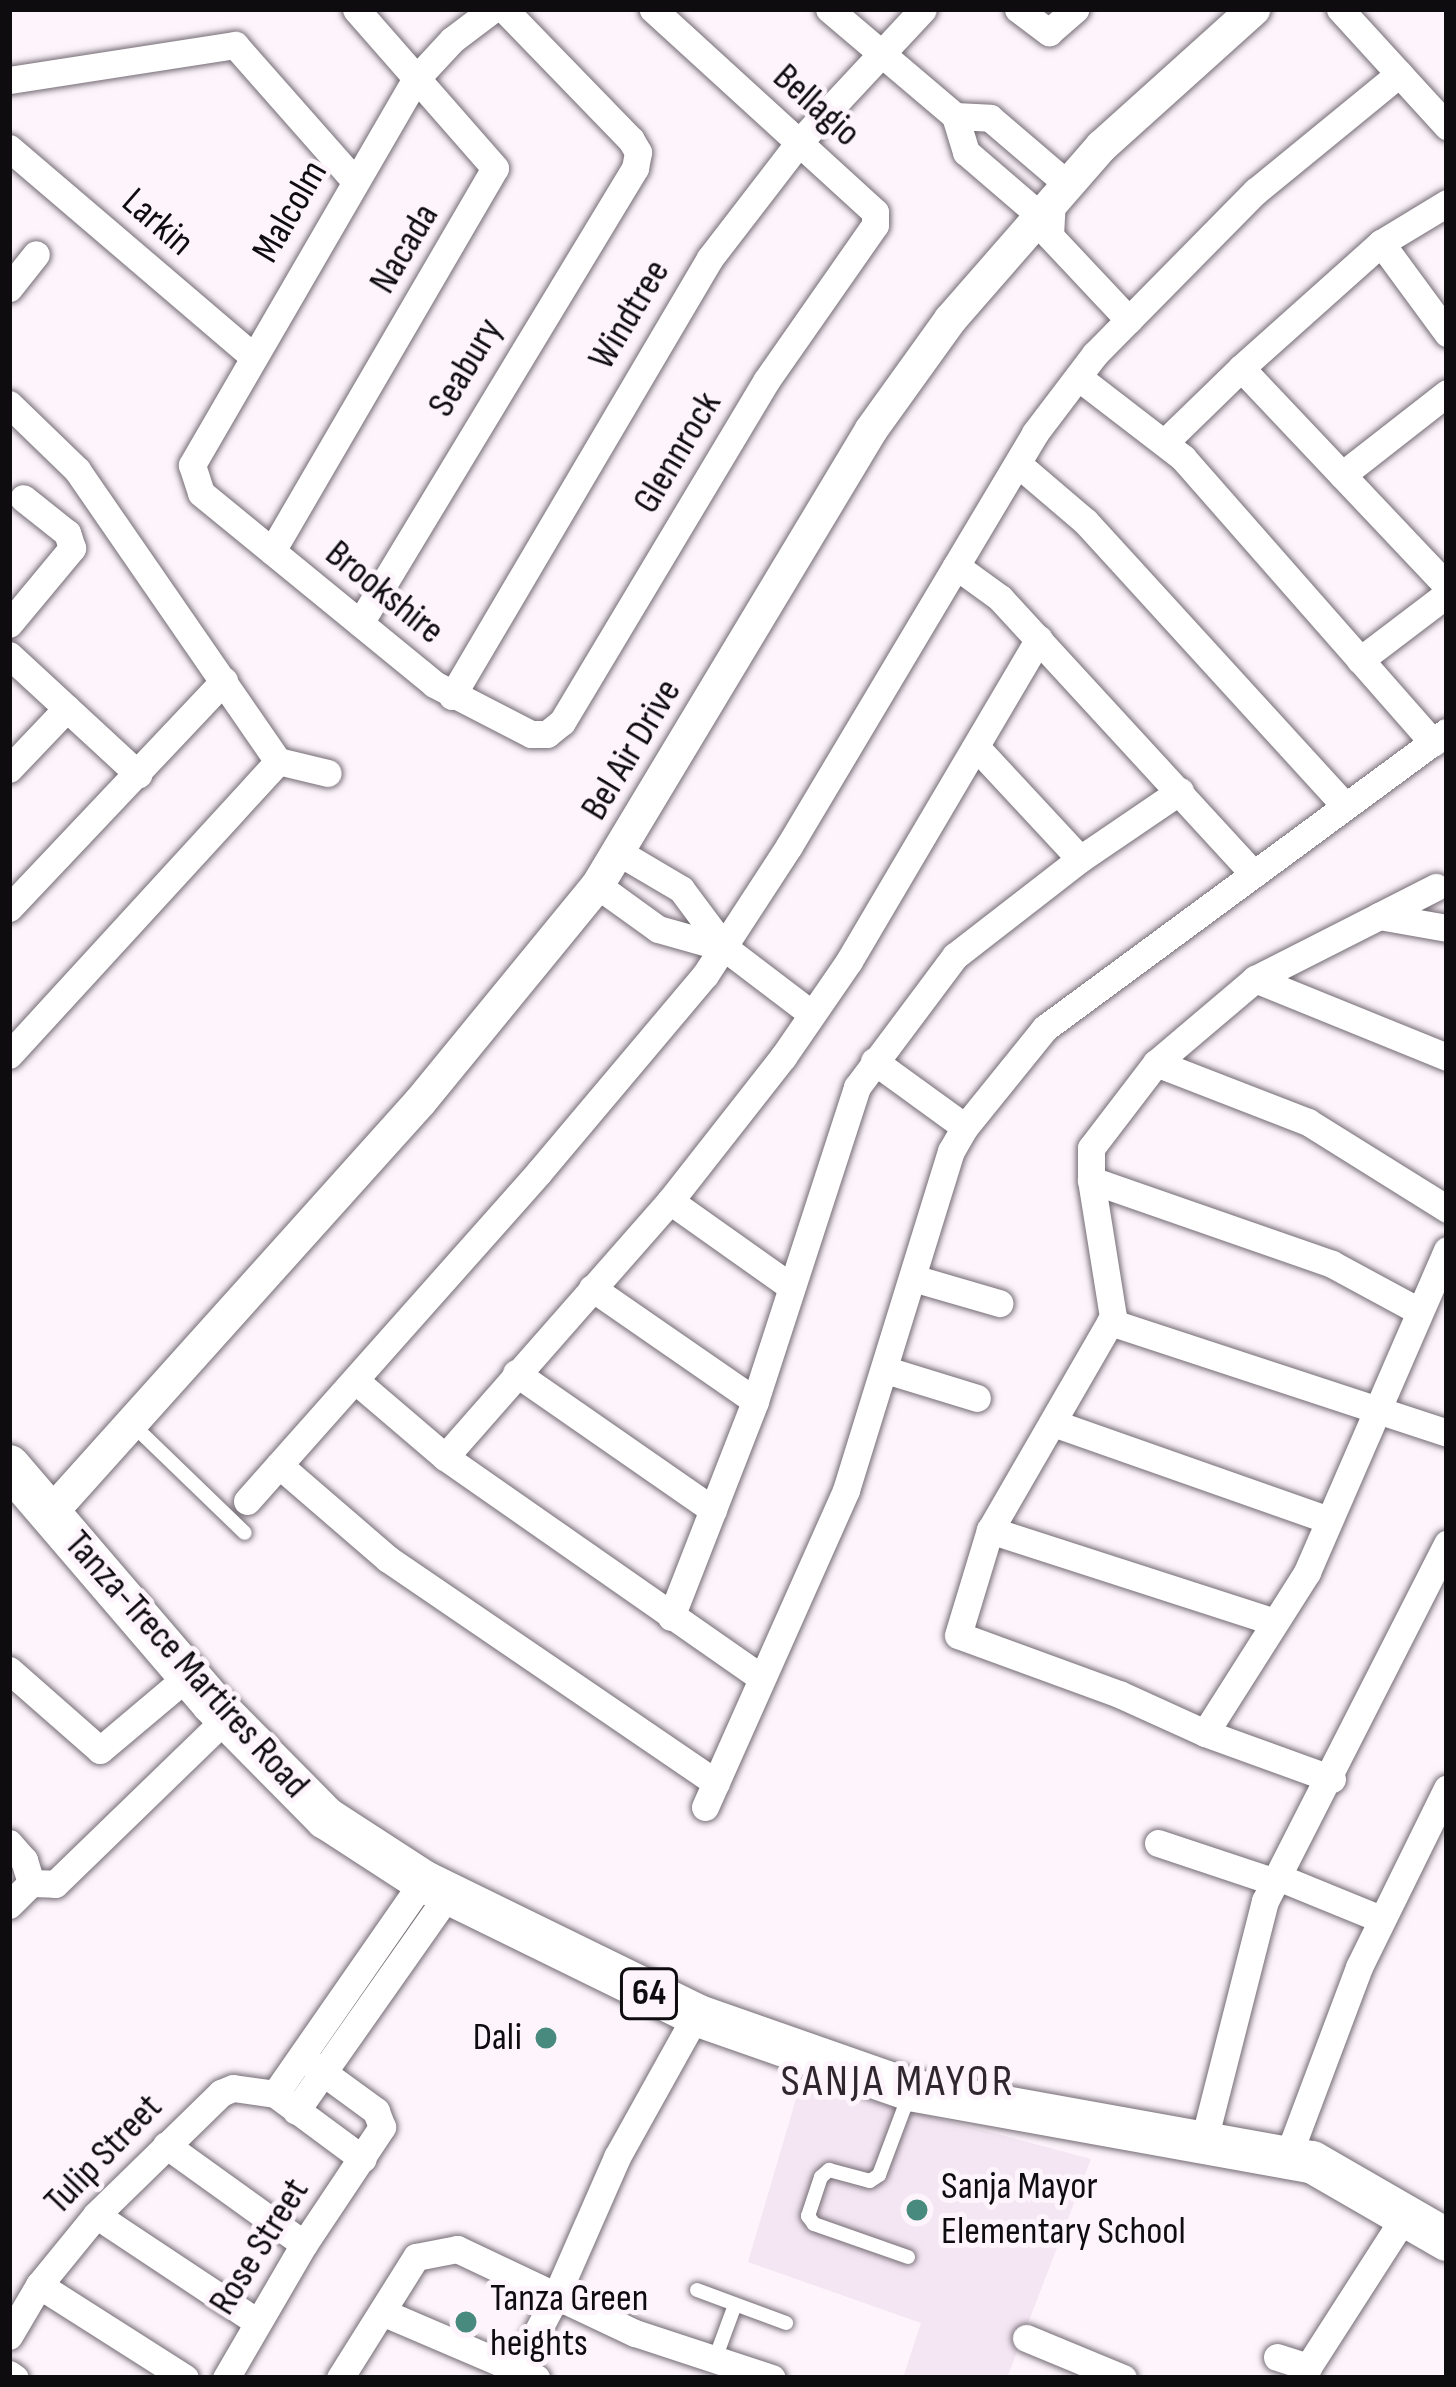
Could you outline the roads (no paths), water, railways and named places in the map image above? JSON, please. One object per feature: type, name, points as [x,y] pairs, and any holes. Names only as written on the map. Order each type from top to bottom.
[{"type":"main road","name":"Tanza-Trece Martires Road","points":[[9,1466],[188,1676],[326,1818],[436,1887],[575,1960],[696,2014],[910,2090],[1312,2162],[1447,2240]]},
{"type":"street","name":"Nacada","points":[[272,551],[495,168],[356,9]]},
{"type":"street","name":"Malcolm","points":[[193,478],[192,465],[415,80],[452,40],[493,9]]},
{"type":"street","name":"Seabury","points":[[360,623],[635,169],[638,152],[504,9]]},
{"type":"street","name":"Bellagio","points":[[653,9],[684,43],[875,212]]},
{"type":"street","points":[[830,9],[955,116],[966,152],[1052,198]]},
{"type":"street","name":"Windtree","points":[[452,696],[667,326],[720,244],[800,141],[923,9]]},
{"type":"street","points":[[1018,9],[1049,32],[1076,9]]},
{"type":"street","name":"Bel Air Drive","points":[[50,1514],[420,1101],[598,885],[871,429],[950,319],[1052,198],[1253,9]]},
{"type":"street","points":[[1340,9],[1447,126]]},
{"type":"street","points":[[9,80],[235,45],[354,179]]},
{"type":"street","points":[[247,1501],[639,1058],[725,948],[1018,464],[1078,377],[1256,191],[1399,74]]},
{"type":"street","points":[[955,116],[990,118],[1052,198],[1050,236],[1129,320]]},
{"type":"street","name":"Larkin","points":[[9,148],[254,357]]},
{"type":"street","points":[[1165,442],[1240,368],[1381,243],[1447,203]]},
{"type":"street","name":"Glennrock","points":[[547,734],[562,722],[806,319],[853,261],[875,225],[875,212]]},
{"type":"street","points":[[1381,243],[1447,333]]},
{"type":"street","points":[[9,288],[36,254]]},
{"type":"street","points":[[1240,368],[1447,590],[1360,660]]},
{"type":"street","points":[[279,1465],[388,1559],[710,1795],[846,1490],[951,1151],[965,1127],[1045,1028],[1440,738],[1360,660],[1165,442],[1078,377]]},
{"type":"street","points":[[1342,476],[1447,393]]},
{"type":"street","points":[[9,404],[77,470],[278,760],[328,773]]},
{"type":"street","points":[[1018,464],[1086,522],[1345,806]]},
{"type":"street","name":"Brookshire","points":[[193,478],[201,493],[452,696],[531,734],[547,734]]},
{"type":"street","points":[[15,606],[72,540],[23,498]]},
{"type":"street","points":[[956,566],[1000,598],[1254,874]]},
{"type":"street","points":[[445,1457],[670,1201],[812,1014],[1039,639]]},
{"type":"street","points":[[9,655],[138,773]]},
{"type":"street","points":[[9,908],[224,680]]},
{"type":"street","points":[[9,769],[67,708]]},
{"type":"street","points":[[977,748],[1080,859]]},
{"type":"street","points":[[9,1055],[278,760]]},
{"type":"street","points":[[671,1617],[754,1401],[856,1087],[955,956],[1080,859],[1180,791]]},
{"type":"street","points":[[620,853],[681,889],[725,948],[812,1014]]},
{"type":"street","points":[[598,885],[658,929],[725,948]]},
{"type":"street","points":[[1332,1778],[958,1635],[990,1530],[1056,1424],[1110,1322],[1091,1148],[1156,1063],[1255,979],[1436,886]]},
{"type":"street","points":[[1379,916],[1447,928]]},
{"type":"street","points":[[1255,979],[1447,1057]]},
{"type":"street","points":[[874,1061],[965,1127]]},
{"type":"street","points":[[1156,1063],[1308,1122],[1447,1209]]},
{"type":"street","points":[[1091,1180],[1332,1264],[1419,1311]]},
{"type":"street","points":[[670,1201],[790,1286]]},
{"type":"street","points":[[1205,1733],[1307,1572],[1447,1250]]},
{"type":"street","points":[[914,1279],[999,1303]]},
{"type":"street","points":[[592,1288],[754,1401]]},
{"type":"street","points":[[1110,1322],[1447,1433]]},
{"type":"street","points":[[886,1370],[976,1398]]},
{"type":"street","points":[[516,1372],[713,1510]]},
{"type":"street","points":[[356,1381],[445,1457],[762,1678]]},
{"type":"street","points":[[1056,1424],[1329,1520]]},
{"type":"street","points":[[990,1530],[1275,1622]]},
{"type":"street","points":[[1204,2140],[1265,1901],[1332,1778],[1447,1544]]},
{"type":"street","points":[[9,1670],[100,1750],[188,1676]]},
{"type":"street","points":[[9,1905],[31,1883],[55,1884],[226,1718]]},
{"type":"street","points":[[1288,2156],[1381,1919],[1447,1788]]},
{"type":"street","points":[[9,1843],[24,1860],[31,1883]]},
{"type":"street","points":[[1158,1843],[1381,1919]]},
{"type":"street","points":[[315,2067],[376,2111],[382,2127],[363,2159],[286,2102],[315,2067],[436,1887]]},
{"type":"street","points":[[382,2312],[522,2376],[617,2157],[696,2014]]},
{"type":"street","name":"Tulip Street","points":[[9,2336],[24,2298],[96,2215],[221,2093],[233,2088],[286,2102]]},
{"type":"street","points":[[166,2145],[304,2244]]},
{"type":"street","name":"Rose Street","points":[[226,2378],[304,2244],[363,2159]]},
{"type":"street","points":[[96,2215],[257,2322]]},
{"type":"street","points":[[1276,2357],[1302,2368],[1312,2363],[1405,2216]]},
{"type":"street","points":[[340,2378],[416,2257],[457,2249],[635,2333],[772,2378]]},
{"type":"street","points":[[24,2298],[185,2378]]},
{"type":"street","points":[[1026,2338],[1064,2367],[1123,2378]]},
{"type":"lane","points":[[131,1423],[244,1533]]},
{"type":"lane","points":[[908,2258],[814,2224],[808,2216],[821,2177],[829,2170],[870,2181],[879,2175],[910,2090]]},
{"type":"lane","points":[[697,2290],[786,2323]]},
{"type":"lane","points":[[715,2359],[735,2305]]},
{"type":"place","name":"Dali","points":[[546,2038]]},
{"type":"place","name":"Sanja Mayor Elementary School","points":[[917,2210]]},
{"type":"place","name":"Tanza Green heights","points":[[466,2322]]},
{"type":"district","name":"SANJA MAYOR","points":[[898,2082]]}]
